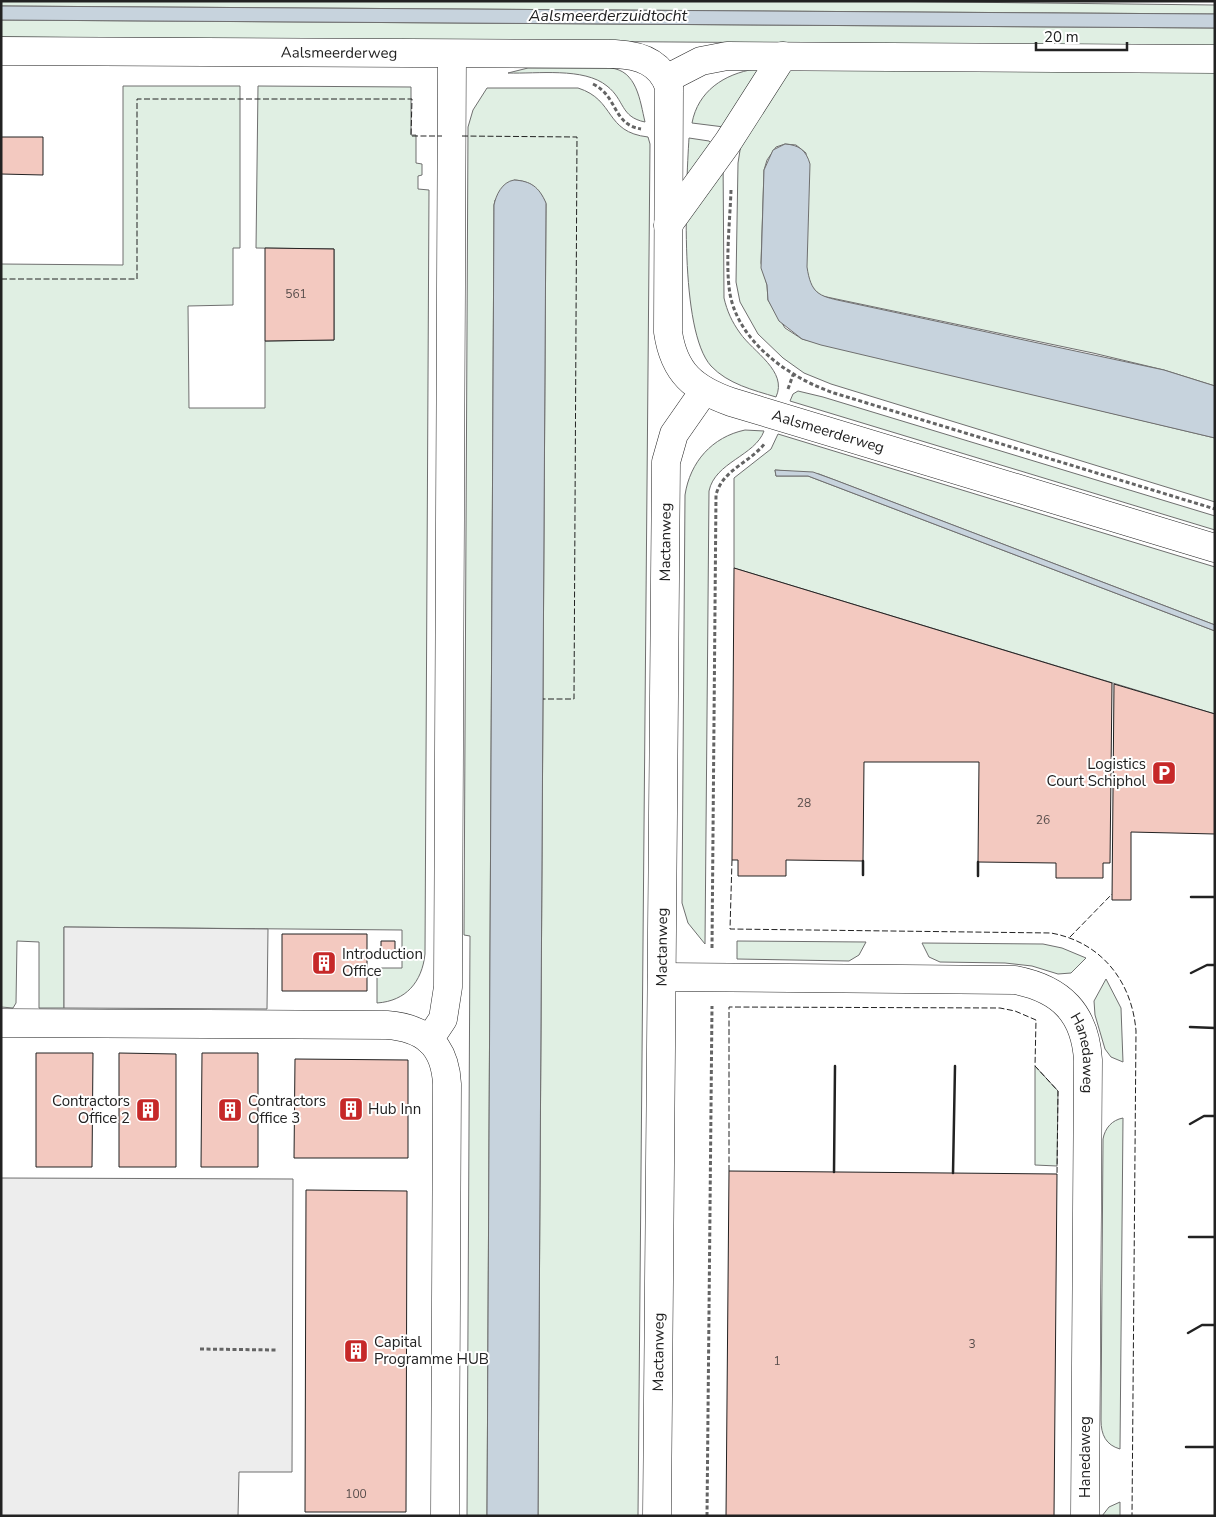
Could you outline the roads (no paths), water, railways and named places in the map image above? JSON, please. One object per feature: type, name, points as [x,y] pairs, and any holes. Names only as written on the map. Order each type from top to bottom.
[{"type":"street","name":"Aalsmeerderweg","points":[[1,51],[622,54],[650,62],[666,79],[669,91],[669,338],[678,364],[690,380],[704,391],[731,402],[1215,548]]},
{"type":"street","points":[[430,1040],[443,1019],[448,987],[452,54]]},
{"type":"street","points":[[668,225],[728,142],[783,56]]},
{"type":"street","points":[[666,79],[694,63],[714,58],[783,56],[1215,58]]},
{"type":"street","name":"Mactanweg","points":[[657,1516],[666,462],[674,434],[704,391]]},
{"type":"street","name":"Hanedaweg","points":[[662,977],[1015,980],[1041,987],[1062,1000],[1071,1009],[1084,1032],[1088,1060],[1085,1516]]},
{"type":"street","points":[[1,1023],[387,1025],[410,1028],[430,1040],[443,1059],[447,1084],[445,1516]]},
{"type":"water","name":"Aalsmeerderzuidtocht","points":[[1,6],[1215,14],[1215,28],[1,20]]},
{"type":"water","points":[[785,144],[801,149],[810,164],[807,267],[811,283],[821,295],[1164,370],[1215,386],[1215,438],[802,339],[779,321],[768,300],[767,285],[761,268],[764,170],[773,150]]},
{"type":"water","points":[[514,180],[530,183],[537,189],[546,203],[538,1516],[487,1516],[494,205],[496,197],[503,186]]},
{"type":"water","points":[[775,470],[813,472],[835,480],[1215,625],[1215,631],[808,476],[776,476]]},
{"type":"place","name":"Logistics Court Schiphol","points":[[1164,773]]},
{"type":"place","name":"Introduction Office","points":[[324,963]]},
{"type":"place","name":"Hub Inn","points":[[351,1109]]},
{"type":"place","name":"Contractors Office 2","points":[[148,1110]]},
{"type":"place","name":"Contractors Office 3","points":[[230,1110]]},
{"type":"place","name":"Capital Programme HUB","points":[[356,1351]]}]
